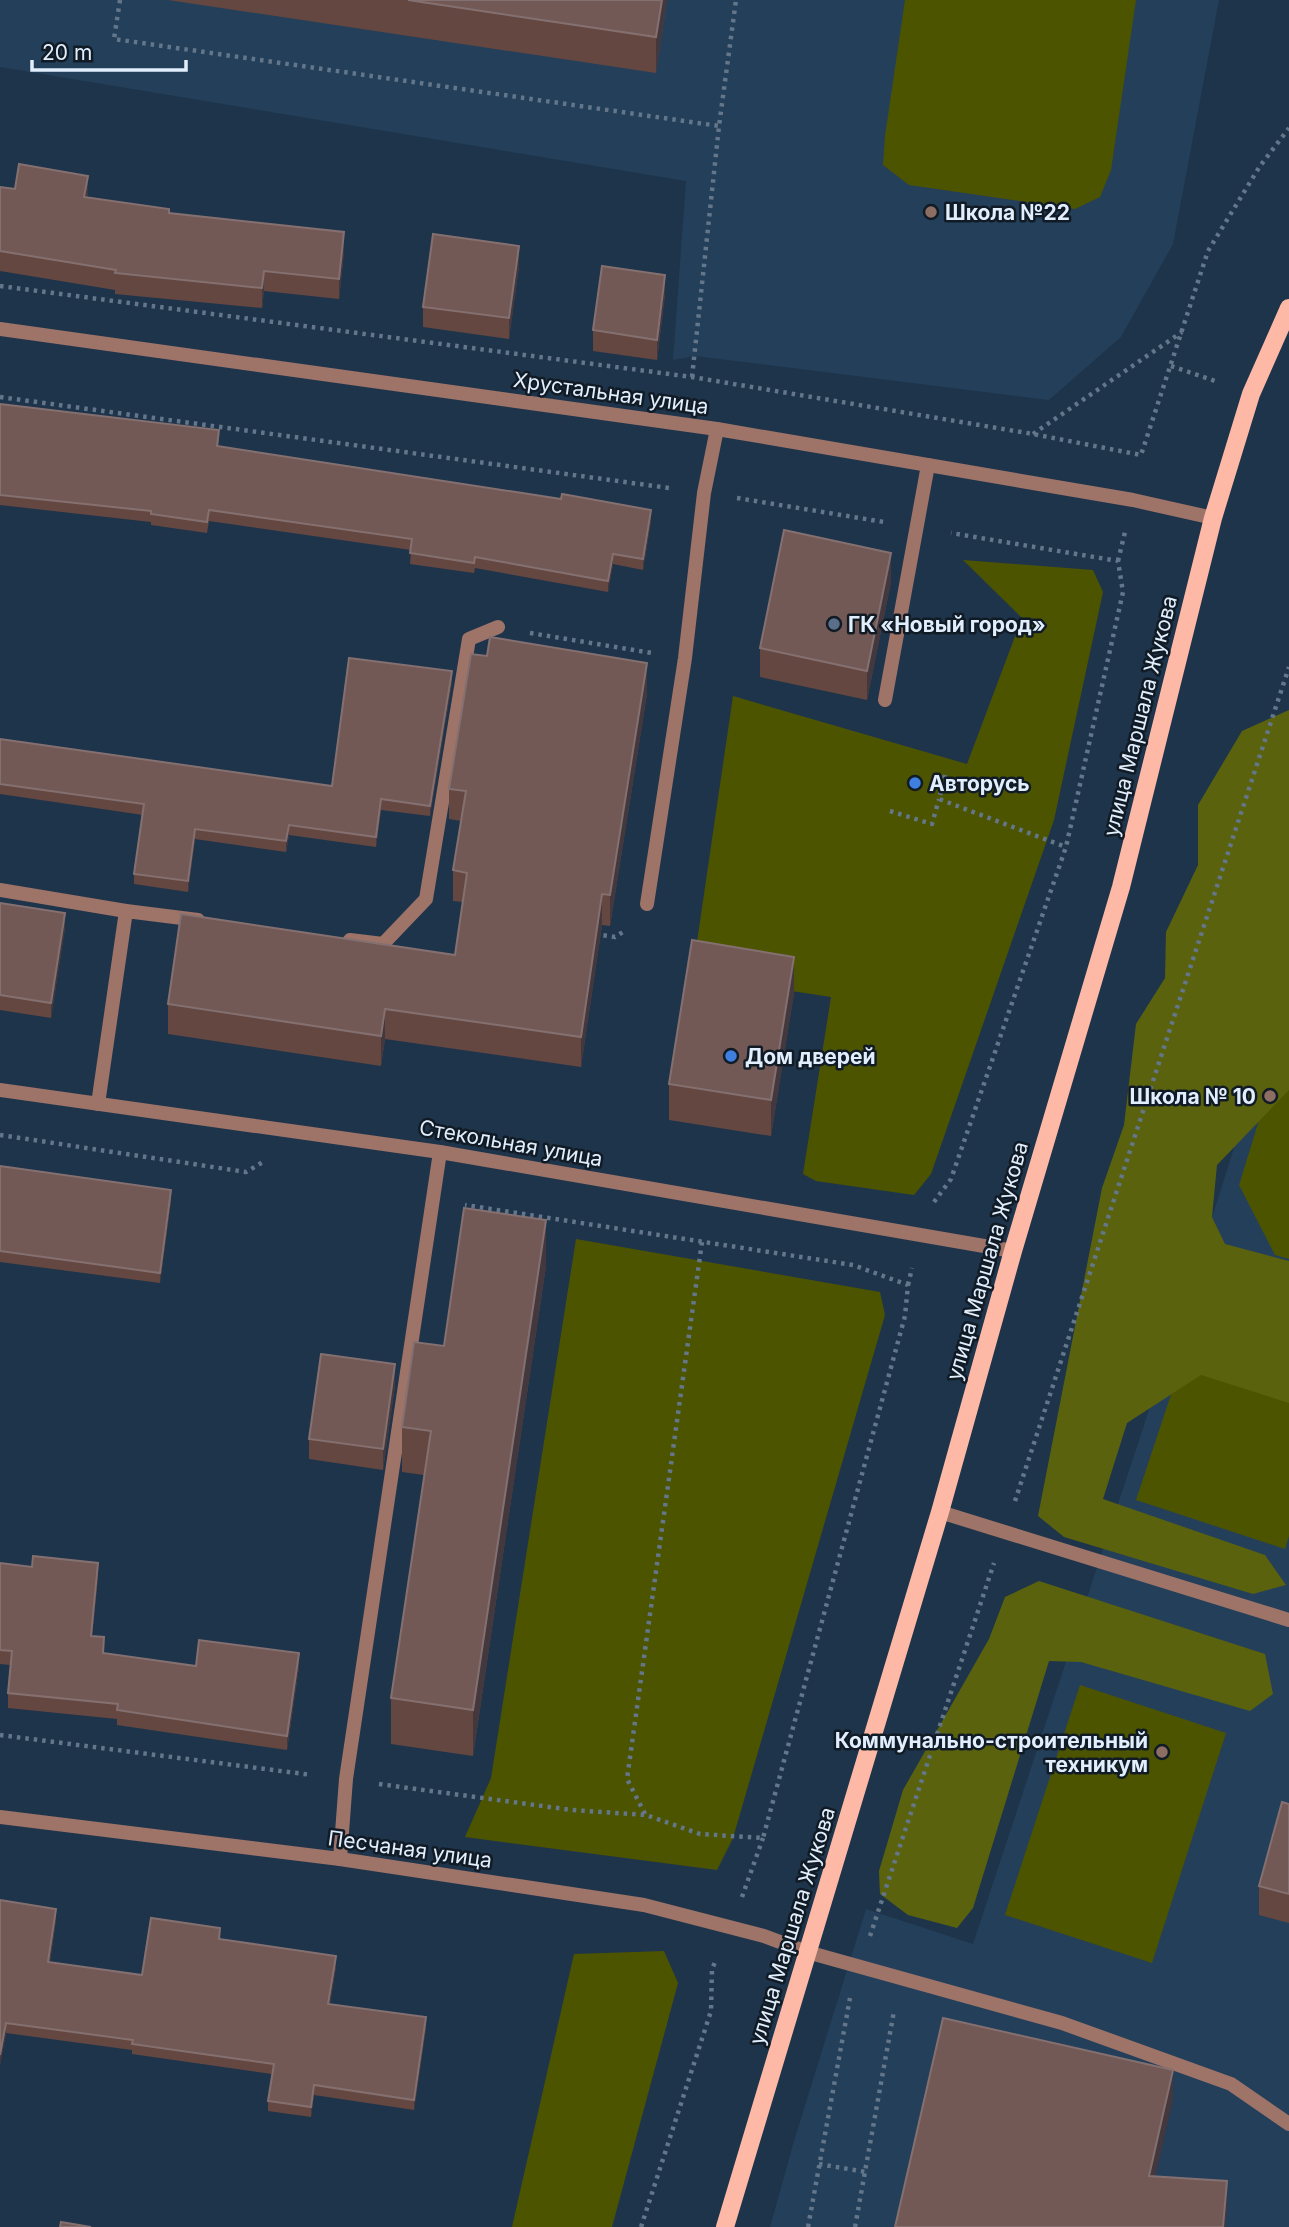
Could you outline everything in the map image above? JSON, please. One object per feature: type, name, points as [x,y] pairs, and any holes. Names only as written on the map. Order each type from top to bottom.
[{"type":"main road","name":"улица Маршала Жукова","points":[[725,2227],[940,1512],[1013,1251],[1121,887],[1213,518],[1251,394],[1289,308]]},
{"type":"street","name":"Хрустальная улица","points":[[0,330],[717,429],[1133,500],[1213,518]]},
{"type":"street","points":[[647,904],[685,658],[704,493],[717,429]]},
{"type":"street","points":[[885,700],[928,465]]},
{"type":"street","points":[[329,937],[383,944],[426,899],[469,639],[498,628]]},
{"type":"street","points":[[0,890],[126,911],[207,921]]},
{"type":"street","points":[[98,1104],[126,911]]},
{"type":"street","name":"Стекольная улица","points":[[0,1090],[440,1152],[1013,1251]]},
{"type":"street","points":[[340,1859],[346,1779],[440,1152]]},
{"type":"street","points":[[940,1512],[1289,1620]]},
{"type":"street","name":"Песчаная улица","points":[[0,1817],[340,1859],[644,1905],[742,1930],[807,1952],[1062,2023],[1231,2084],[1289,2124]]},
{"type":"path","points":[[120,0],[114,39],[719,126]]},
{"type":"path","points":[[692,377],[719,126],[736,0]]},
{"type":"path","points":[[0,286],[692,377],[1033,434],[1141,455],[1208,251],[1260,166],[1289,128]]},
{"type":"path","points":[[1033,434],[1183,332]]},
{"type":"path","points":[[0,397],[704,493],[1118,561],[1123,592],[1066,847],[951,1179],[929,1210]]},
{"type":"path","points":[[498,628],[685,658]]},
{"type":"path","points":[[808,2227],[847,2008],[1289,667]]},
{"type":"path","points":[[890,811],[932,824],[944,775]]},
{"type":"path","points":[[939,799],[1066,847]]},
{"type":"path","points":[[588,933],[615,937],[644,918],[647,904]]},
{"type":"path","points":[[0,1135],[246,1172]]},
{"type":"path","points":[[0,1735],[572,1810],[646,1815],[700,1833],[763,1838],[905,1317],[908,1286],[853,1265],[433,1200]]},
{"type":"path","points":[[646,1815],[627,1779],[702,1242]]},
{"type":"path","points":[[641,2227],[711,2011],[712,1969]]},
{"type":"path","points":[[855,2227],[899,1978]]},
{"type":"path","points":[[819,2164],[866,2172]]},
{"type":"shaded area","name":"Школа №22","points":[[0,0],[1219,0],[1173,244],[1121,337],[1049,400],[695,356],[673,360],[686,181],[0,67]]},
{"type":"shaded area","points":[[1289,975],[1289,2227],[770,2227],[866,1909],[973,1944],[1200,1255]]},
{"type":"green space","points":[[905,0],[1136,0],[1111,170],[1100,197],[1075,209],[909,185],[883,165]]},
{"type":"green space","points":[[963,560],[1093,570],[1103,592],[1054,820],[931,1174],[914,1195],[816,1181],[803,1174],[831,997],[692,976],[733,696],[967,764],[1022,618]]},
{"type":"green space","points":[[1289,710],[1289,1090],[1217,1165],[1212,1217],[1225,1244],[1289,1261],[1289,1403],[1201,1375],[1127,1423],[1103,1499],[1265,1555],[1286,1585],[1253,1594],[1064,1537],[1038,1516],[1102,1188],[1124,1125],[1136,1024],[1165,978],[1166,932],[1198,865],[1198,805],[1242,731]]},
{"type":"green space","points":[[1289,1023],[1289,1259],[1275,1255],[1239,1185]]},
{"type":"green space","points":[[576,1239],[880,1292],[885,1315],[733,1838],[717,1870],[465,1837],[491,1778]]},
{"type":"green space","points":[[1199,1310],[1289,1340],[1289,1536],[1285,1549],[1136,1500]]},
{"type":"green space","points":[[1039,1581],[1265,1654],[1273,1694],[1250,1711],[1081,1662],[1049,1661],[973,1908],[957,1928],[908,1915],[880,1894],[879,1871],[903,1790],[989,1639],[1005,1597]]},
{"type":"green space","points":[[1080,1685],[1226,1733],[1152,1963],[1005,1915]]},
{"type":"green space","points":[[664,1951],[678,1983],[612,2227],[512,2227],[574,1954]]},
{"type":"building","points":[[408,0],[662,0],[656,37]]},
{"type":"building","points":[[19,164],[88,176],[84,197],[169,209],[169,213],[344,232],[339,279],[264,271],[262,288],[115,273],[116,270],[0,251],[0,187],[15,189]]},
{"type":"building","points":[[433,234],[519,246],[509,318],[423,307]]},
{"type":"building","points":[[602,266],[665,275],[657,340],[593,330]]},
{"type":"building","points":[[0,404],[219,430],[217,446],[561,499],[562,494],[651,510],[643,559],[613,554],[608,581],[475,557],[474,563],[410,553],[412,539],[209,510],[207,522],[151,514],[151,511],[0,495]]},
{"type":"building","points":[[784,530],[891,553],[867,671],[760,648]]},
{"type":"building","points":[[490,637],[647,663],[610,895],[602,894],[581,1037],[385,1009],[381,1036],[168,1004],[181,914],[455,955],[467,873],[453,870],[466,791],[449,789],[471,654],[487,656]]},
{"type":"building","points":[[349,658],[452,671],[430,806],[381,799],[376,837],[289,825],[286,841],[195,829],[188,881],[134,874],[144,804],[0,784],[0,739],[332,786]]},
{"type":"building","points":[[0,903],[65,913],[51,1003],[0,995]]},
{"type":"building","name":"Дом дверей","points":[[692,940],[794,957],[771,1100],[669,1084]]},
{"type":"building","points":[[0,1166],[171,1190],[160,1273],[0,1251]]},
{"type":"building","points":[[464,1208],[546,1220],[473,1710],[391,1698],[431,1431],[402,1427],[414,1342],[444,1346]]},
{"type":"building","points":[[321,1354],[395,1364],[383,1449],[309,1439]]},
{"type":"building","points":[[33,1556],[98,1563],[91,1636],[104,1637],[103,1653],[196,1666],[199,1640],[299,1653],[287,1736],[117,1710],[118,1704],[8,1693],[12,1651],[0,1650],[0,1563],[32,1567]]},
{"type":"building","points":[[1282,1802],[1289,1804],[1289,1894],[1259,1886]]},
{"type":"building","points":[[0,1900],[56,1909],[48,1962],[142,1975],[151,1918],[220,1928],[219,1939],[336,1956],[328,2004],[426,2017],[414,2100],[314,2085],[311,2107],[268,2101],[274,2064],[132,2044],[133,2040],[6,2023],[0,2055]]},
{"type":"building","points":[[943,2018],[1173,2070],[1149,2176],[1227,2181],[1223,2227],[895,2227]]},
{"type":"building","points":[[61,2222],[91,2227],[60,2227]]},
{"type":"place","name":"Школа №22","points":[[931,212]]},
{"type":"place","name":"ГК «Новый город»","points":[[834,624]]},
{"type":"place","name":"Авторусь","points":[[915,783]]},
{"type":"place","name":"Дом дверей","points":[[731,1056]]},
{"type":"place","name":"Школа № 10","points":[[1270,1096]]},
{"type":"place","name":"Коммунально-строительный техникум","points":[[1162,1752]]}]
